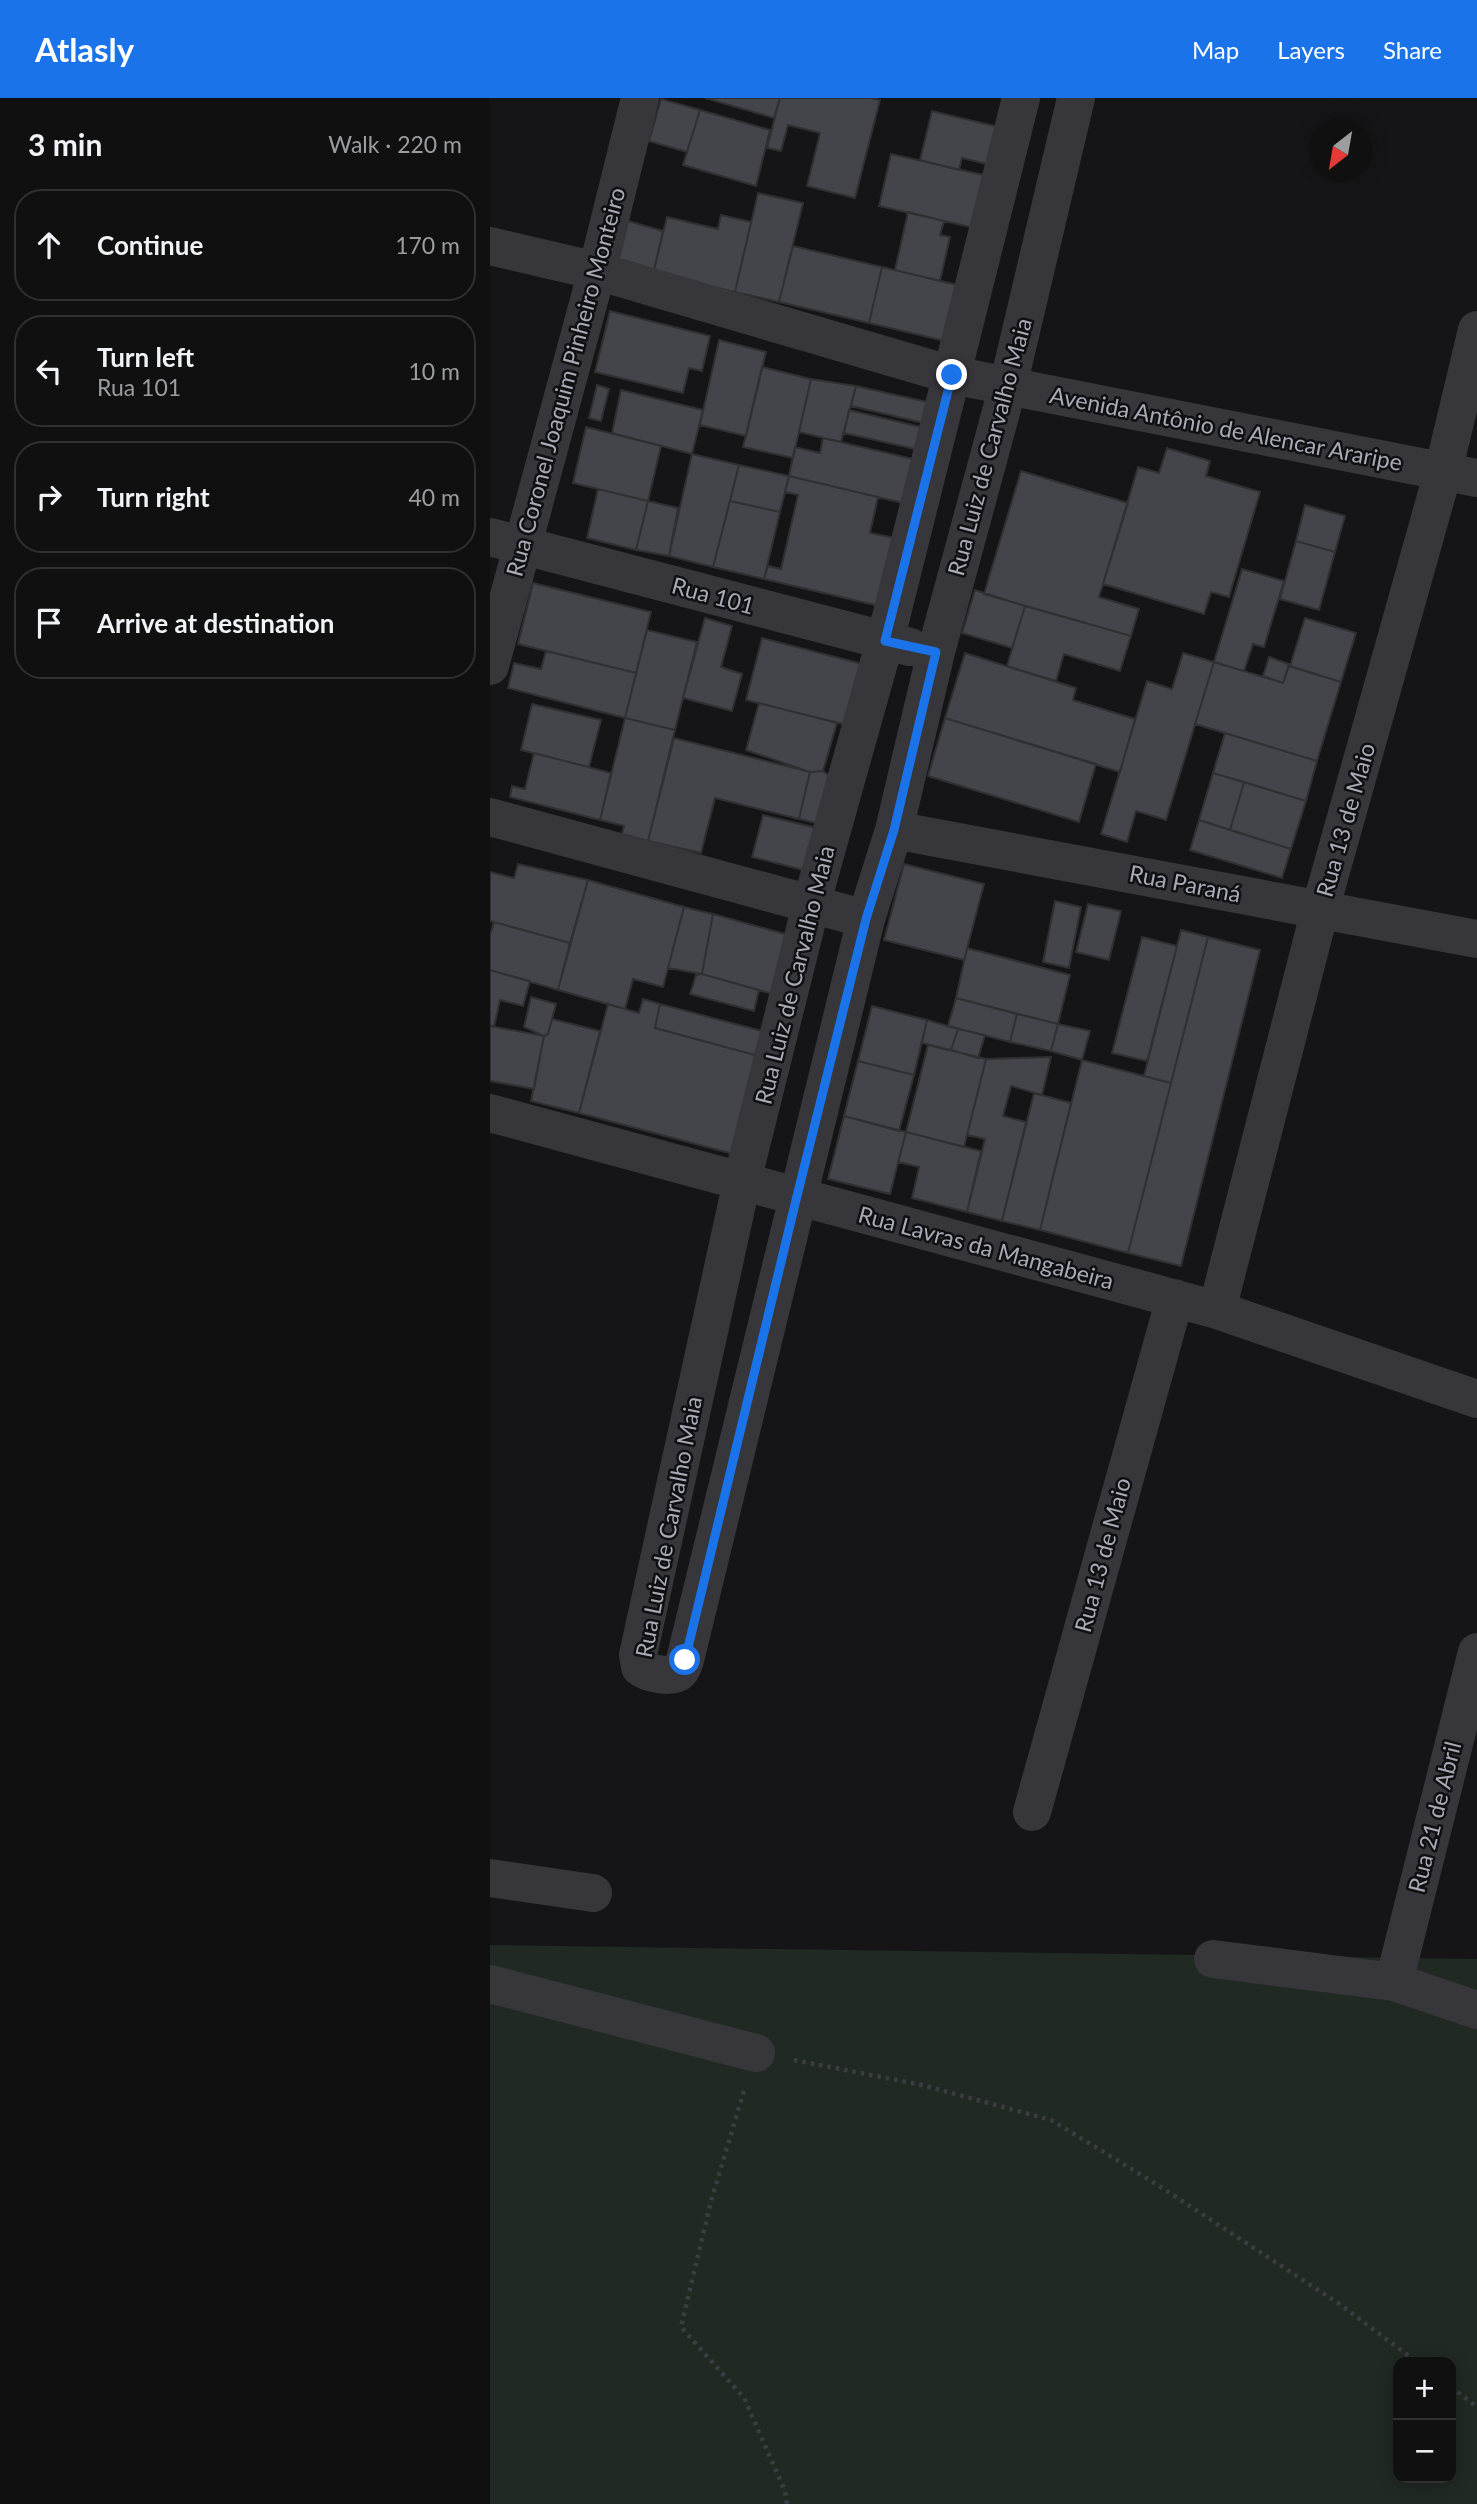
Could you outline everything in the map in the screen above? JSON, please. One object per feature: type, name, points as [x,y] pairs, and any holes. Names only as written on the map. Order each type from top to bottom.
[{"type":"street","name":"Rua Coronel Joaquim Pinheiro Monteiro","points":[[490,666],[506,541],[597,271],[640,98]]},
{"type":"street","points":[[1020,98],[1074,103]]},
{"type":"street","name":"Rua Luiz de Carvalho Maia","points":[[1020,98],[885,641],[811,905],[742,1181],[638,1655],[639,1665],[650,1672],[674,1674],[681,1669],[685,1660],[866,919],[894,830],[936,652],[1008,386],[1074,103]]},
{"type":"street","name":"Avenida Antônio de Alencar Araripe","points":[[490,246],[597,271],[952,375],[1460,475]]},
{"type":"street","name":"Rua 13 de Maio","points":[[1217,1310],[1320,909],[1460,475],[1477,330]]},
{"type":"street","name":"Rua 101","points":[[506,541],[936,652]]},
{"type":"street","points":[[490,817],[866,919]]},
{"type":"street","name":"Rua Paraná","points":[[894,830],[1477,939]]},
{"type":"street","name":"Rua Lavras da Mangabeira","points":[[490,1113],[1217,1310],[1477,1399]]},
{"type":"street","name":"Rua 13 de Maio","points":[[1032,1812],[1175,1298]]},
{"type":"street","name":"Rua 21 de Abril","points":[[1394,1982],[1477,1652]]},
{"type":"street","points":[[490,1878],[593,1893]]},
{"type":"street","points":[[1213,1959],[1394,1982],[1477,2010]]},
{"type":"street","points":[[490,1984],[756,2053]]},
{"type":"path","points":[[787,2504],[785,2491],[744,2398],[681,2327],[711,2202],[756,2053],[922,2085],[1051,2120],[1153,2182],[1338,2303],[1410,2357]]},
{"type":"path","points":[[1456,2391],[1477,2407]]},
{"type":"shaded area","points":[[490,1945],[1477,1959],[1477,2504],[490,2504]]},
{"type":"building","points":[[705,98],[780,98],[774,118]]},
{"type":"building","points":[[780,98],[880,100],[855,198],[807,186],[820,133],[788,125],[781,151],[767,148]]},
{"type":"building","points":[[661,99],[700,110],[687,152],[649,141]]},
{"type":"building","points":[[700,110],[770,130],[756,186],[683,165]]},
{"type":"building","points":[[932,111],[1011,130],[1003,168],[962,158],[959,170],[920,160]]},
{"type":"building","points":[[891,154],[988,176],[975,228],[879,206]]},
{"type":"building","points":[[758,193],[803,203],[779,302],[735,292]]},
{"type":"building","points":[[908,212],[944,221],[940,235],[950,237],[940,281],[895,270]]},
{"type":"building","points":[[721,215],[751,222],[735,292],[653,274],[667,217],[718,229]]},
{"type":"building","points":[[628,221],[663,231],[653,274],[617,266]]},
{"type":"building","points":[[793,246],[882,267],[869,323],[779,302]]},
{"type":"building","points":[[882,267],[962,286],[949,342],[869,323]]},
{"type":"building","points":[[610,311],[710,336],[702,371],[689,368],[683,393],[595,372]]},
{"type":"building","points":[[719,340],[766,352],[746,436],[700,425]]},
{"type":"building","points":[[762,367],[811,379],[793,458],[743,447]]},
{"type":"building","points":[[811,379],[856,386],[841,442],[799,432]]},
{"type":"building","points":[[597,385],[609,389],[601,421],[589,418]]},
{"type":"building","points":[[856,386],[932,403],[928,424],[851,406]]},
{"type":"building","points":[[621,390],[703,410],[692,454],[612,433]]},
{"type":"building","points":[[849,410],[921,427],[915,449],[844,433]]},
{"type":"building","points":[[586,427],[661,446],[648,501],[573,483]]},
{"type":"building","points":[[823,438],[913,459],[903,503],[789,476],[795,447],[820,453]]},
{"type":"building","points":[[1167,448],[1210,461],[1206,476],[1260,492],[1229,597],[1211,592],[1204,614],[1103,584],[1138,467],[1159,473]]},
{"type":"building","points":[[692,454],[739,465],[713,567],[669,556]]},
{"type":"building","points":[[739,465],[789,476],[780,512],[730,501]]},
{"type":"building","points":[[1021,471],[1128,503],[1099,597],[1139,609],[1131,636],[984,594]]},
{"type":"building","points":[[789,476],[878,497],[870,533],[895,538],[879,606],[764,579],[768,566],[781,569],[798,495],[785,492]]},
{"type":"building","points":[[598,489],[648,501],[636,550],[587,538]]},
{"type":"building","points":[[648,501],[678,508],[669,556],[636,550]]},
{"type":"building","points":[[730,501],[780,512],[764,579],[713,567]]},
{"type":"building","points":[[1305,505],[1345,516],[1335,552],[1296,541]]},
{"type":"building","points":[[1296,541],[1335,552],[1319,610],[1280,599]]},
{"type":"building","points":[[1242,569],[1284,581],[1264,647],[1253,644],[1244,671],[1214,662]]},
{"type":"building","points":[[533,583],[651,612],[636,673],[518,644]]},
{"type":"building","points":[[975,590],[1025,606],[1012,648],[962,633]]},
{"type":"building","points":[[1025,606],[1131,636],[1120,671],[1064,654],[1056,681],[1007,666]]},
{"type":"building","points":[[705,618],[732,626],[721,667],[742,674],[732,711],[683,698]]},
{"type":"building","points":[[1305,618],[1356,633],[1341,682],[1290,666]]},
{"type":"building","points":[[647,630],[697,642],[675,730],[625,718]]},
{"type":"building","points":[[762,638],[874,667],[859,728],[746,700]]},
{"type":"building","points":[[546,651],[636,673],[625,718],[508,688],[514,663],[541,669]]},
{"type":"building","points":[[965,653],[1076,688],[1073,700],[1135,719],[1120,772],[945,718]]},
{"type":"building","points":[[1183,653],[1214,662],[1166,820],[1136,811],[1127,842],[1101,834],[1147,681],[1172,689]]},
{"type":"building","points":[[1269,657],[1289,664],[1283,683],[1263,676]]},
{"type":"building","points":[[1214,662],[1283,683],[1289,666],[1341,682],[1317,761],[1195,724]]},
{"type":"building","points":[[759,703],[837,723],[823,771],[810,772],[746,750]]},
{"type":"building","points":[[532,704],[601,720],[589,767],[521,750]]},
{"type":"building","points":[[625,718],[675,730],[648,841],[622,834],[624,826],[600,820]]},
{"type":"building","points":[[945,718],[1096,764],[1079,822],[928,776]]},
{"type":"building","points":[[1225,733],[1317,761],[1306,801],[1213,773]]},
{"type":"building","points":[[674,738],[810,772],[799,819],[715,798],[701,853],[648,841]]},
{"type":"building","points":[[534,753],[611,773],[600,820],[510,797],[512,786],[525,789]]},
{"type":"building","points":[[823,771],[831,777],[820,824],[799,819],[810,772]]},
{"type":"building","points":[[1213,773],[1244,782],[1230,830],[1199,820]]},
{"type":"building","points":[[1244,782],[1306,801],[1291,849],[1230,830]]},
{"type":"building","points":[[763,815],[821,829],[811,872],[752,857]]},
{"type":"building","points":[[1199,820],[1291,849],[1282,878],[1190,850]]},
{"type":"building","points":[[518,864],[588,880],[570,943],[490,921],[490,872],[514,878]]},
{"type":"building","points":[[904,864],[984,884],[964,960],[884,940]]},
{"type":"building","points":[[588,880],[684,907],[663,987],[633,979],[625,1009],[558,990]]},
{"type":"building","points":[[1055,901],[1081,907],[1069,968],[1043,962]]},
{"type":"building","points":[[1088,904],[1121,911],[1109,960],[1076,952]]},
{"type":"building","points":[[684,907],[713,914],[702,974],[668,968]]},
{"type":"building","points":[[713,914],[792,936],[776,995],[702,974]]},
{"type":"building","points":[[494,922],[570,943],[558,990],[490,970],[490,935]]},
{"type":"building","points":[[1181,930],[1208,937],[1171,1083],[1144,1076]]},
{"type":"building","points":[[1142,937],[1177,946],[1147,1061],[1112,1053]]},
{"type":"building","points":[[1208,937],[1260,950],[1181,1266],[1128,1253]]},
{"type":"building","points":[[967,948],[1070,975],[1058,1024],[956,998]]},
{"type":"building","points":[[490,970],[530,981],[523,1006],[500,1000],[494,1027],[490,1025]]},
{"type":"building","points":[[702,974],[759,990],[754,1011],[690,994],[696,975]]},
{"type":"building","points":[[531,997],[556,1004],[548,1034],[544,1036],[524,1027]]},
{"type":"building","points":[[956,998],[1017,1014],[1010,1042],[948,1026]]},
{"type":"building","points":[[643,999],[660,1004],[655,1028],[762,1057],[737,1155],[579,1113],[608,1004],[639,1013]]},
{"type":"building","points":[[660,1004],[762,1031],[755,1055],[655,1028]]},
{"type":"building","points":[[872,1006],[927,1020],[914,1075],[858,1061]]},
{"type":"building","points":[[1017,1014],[1058,1024],[1051,1051],[1010,1042]]},
{"type":"building","points":[[552,1019],[600,1031],[579,1113],[531,1101],[544,1036],[548,1034]]},
{"type":"building","points":[[927,1020],[958,1029],[951,1050],[922,1043]]},
{"type":"building","points":[[1058,1024],[1090,1031],[1082,1060],[1051,1051]]},
{"type":"building","points":[[490,1026],[544,1036],[534,1089],[490,1081]]},
{"type":"building","points":[[958,1029],[985,1035],[978,1058],[951,1050]]},
{"type":"building","points":[[928,1045],[986,1059],[964,1147],[906,1132]]},
{"type":"building","points":[[1051,1057],[1042,1095],[1011,1086],[1003,1116],[1026,1122],[1002,1221],[967,1212],[985,1139],[967,1135],[986,1059]]},
{"type":"building","points":[[1082,1060],[1171,1083],[1128,1253],[1040,1230]]},
{"type":"building","points":[[858,1061],[914,1075],[899,1131],[844,1116]]},
{"type":"building","points":[[1034,1093],[1071,1103],[1040,1230],[1002,1221]]},
{"type":"building","points":[[844,1116],[906,1132],[890,1194],[828,1179]]},
{"type":"building","points":[[906,1132],[981,1151],[967,1212],[912,1198],[919,1167],[898,1162]]},
{"type":"route","points":[[685,1660],[797,1196],[866,919],[894,830],[936,652],[885,641],[952,375]]}]
